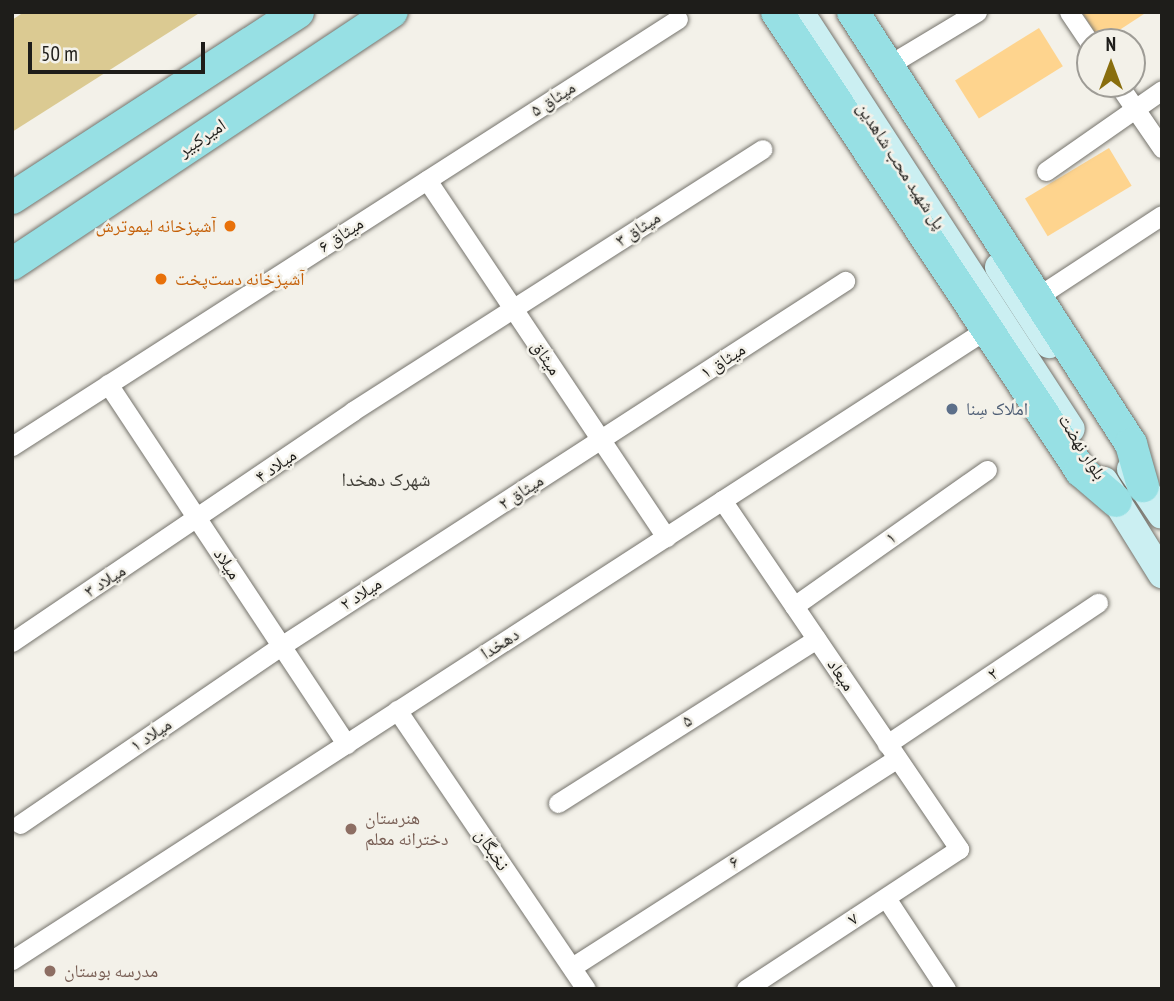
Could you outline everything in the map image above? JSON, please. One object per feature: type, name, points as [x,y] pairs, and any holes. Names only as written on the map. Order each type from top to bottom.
[{"type":"main road","points":[[12,198],[298,12]]},
{"type":"main road","name":"امیرکبیر","points":[[12,264],[392,12]]},
{"type":"main road","points":[[776,12],[1013,312],[1131,444],[1129,494],[1162,574]]},
{"type":"main road","name":"پل شهید محب شاهدین","points":[[800,12],[1013,312]]},
{"type":"main road","name":"پل شهید محب شاهدین","points":[[839,12],[1013,312]]},
{"type":"main road","points":[[853,12],[887,66],[1013,312],[1081,471],[1129,494],[1162,515]]},
{"type":"street","points":[[887,66],[977,12]]},
{"type":"street","points":[[1069,12],[1080,28]]},
{"type":"street","name":"میثاق ۵","points":[[427,180],[678,19]]},
{"type":"street","points":[[1046,171],[1162,90]]},
{"type":"street","points":[[1128,98],[1162,148]]},
{"type":"street","name":"میثاق ۳","points":[[354,411],[762,149]]},
{"type":"street","name":"میثاق ۶","points":[[12,446],[427,180]]},
{"type":"street","name":"میثاق","points":[[427,180],[666,537]]},
{"type":"street","name":"دهخدا","points":[[16,950],[346,744],[1162,215]]},
{"type":"street","name":"میثاق ۱","points":[[601,440],[845,281]]},
{"type":"street","name":"میلاد","points":[[108,384],[346,744]]},
{"type":"street","name":"میلاد ۴","points":[[198,520],[354,411]]},
{"type":"street","name":"میثاق ۲","points":[[441,543],[601,440]]},
{"type":"street","name":"۱","points":[[794,606],[987,470]]},
{"type":"street","name":"میعاد","points":[[722,500],[960,849]]},
{"type":"street","name":"میلاد ۳","points":[[12,642],[198,520]]},
{"type":"street","name":"میلاد ۲","points":[[281,646],[441,543]]},
{"type":"street","name":"۲","points":[[892,751],[1098,603]]},
{"type":"street","name":"۵","points":[[558,803],[817,639]]},
{"type":"street","name":"میلاد ۱","points":[[20,824],[281,646]]},
{"type":"street","name":"نخبگان","points":[[397,710],[586,989]]},
{"type":"street","name":"۶","points":[[572,967],[892,751]]},
{"type":"street","name":"۷","points":[[746,989],[960,849]]},
{"type":"street","points":[[886,898],[946,989]]},
{"type":"shaded area","points":[[24,12],[201,12],[12,132],[12,20]]},
{"type":"building","points":[[1082,12],[1147,12],[1122,28],[1092,28]]},
{"type":"building","points":[[1039,28],[1063,66],[979,119],[955,80]]},
{"type":"building","points":[[1109,148],[1132,186],[1048,236],[1025,198]]},
{"type":"place","name":"آشپزخانه لیموترش","points":[[230,226]]},
{"type":"place","name":"آشپزخانه دست‌پخت","points":[[161,279]]},
{"type":"place","name":"املاک سِنا","points":[[952,409]]},
{"type":"place","name":"هنرستان دخترانه معلم","points":[[351,829]]},
{"type":"place","name":"مدرسه بوستان","points":[[50,971]]},
{"type":"district","name":"شهرک دهخدا","points":[[386,480]]}]
